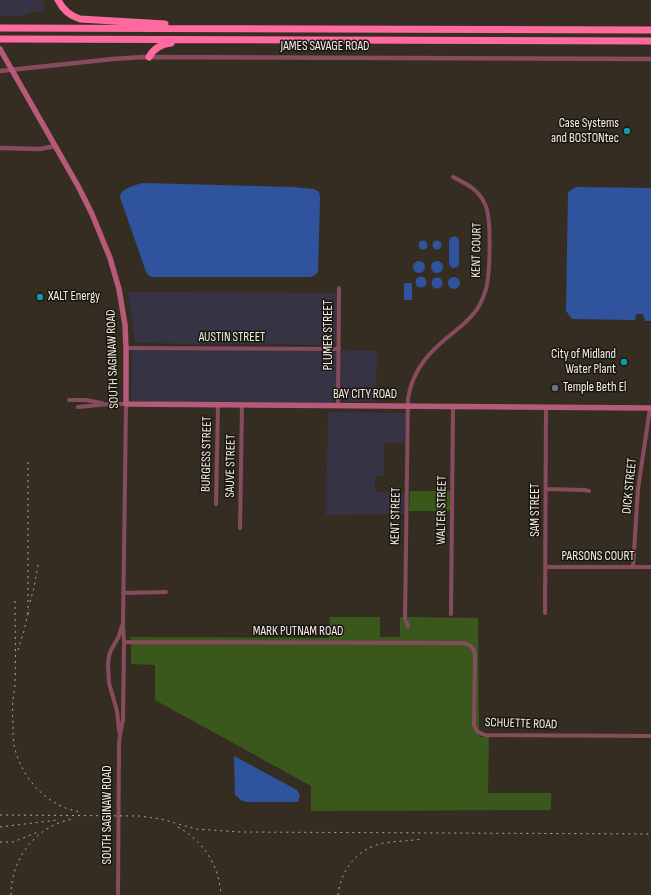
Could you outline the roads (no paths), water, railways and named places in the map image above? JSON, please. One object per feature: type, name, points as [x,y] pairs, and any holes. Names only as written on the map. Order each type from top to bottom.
[{"type":"highway","points":[[58,0],[68,14],[80,19],[243,29]]},
{"type":"highway","points":[[0,28],[651,30]]},
{"type":"highway","points":[[3,39],[651,41]]},
{"type":"highway","points":[[149,57],[153,51],[164,44],[198,40]]},
{"type":"main road","name":"SOUTH SAGINAW ROAD","points":[[0,49],[78,186],[92,214],[110,258],[119,290],[125,325],[126,404]]},
{"type":"main road","name":"BAY CITY ROAD","points":[[126,404],[651,408]]},
{"type":"street","name":"JAMES SAVAGE ROAD","points":[[0,71],[113,59],[149,57],[651,59]]},
{"type":"street","points":[[0,148],[40,149],[55,146]]},
{"type":"street","name":"KENT COURT","points":[[408,406],[410,387],[419,367],[430,353],[468,321],[479,307],[486,289],[488,274],[488,214],[485,204],[478,193],[467,184],[453,178]]},
{"type":"street","name":"PLUMER STREET","points":[[338,406],[339,288]]},
{"type":"street","name":"AUSTIN STREET","points":[[126,348],[338,349]]},
{"type":"street","points":[[69,400],[85,400],[109,404]]},
{"type":"street","name":"BAY CITY ROAD","points":[[78,407],[126,404]]},
{"type":"street","name":"SOUTH SAGINAW ROAD","points":[[118,895],[120,735],[123,720],[123,593],[126,404]]},
{"type":"street","name":"BURGESS STREET","points":[[216,504],[218,405]]},
{"type":"street","name":"SAUVE STREET","points":[[240,528],[242,405]]},
{"type":"street","name":"KENT STREET","points":[[408,406],[405,619],[408,626]]},
{"type":"street","name":"WALTER STREET","points":[[451,614],[453,407]]},
{"type":"street","name":"SAM STREET","points":[[545,613],[546,407]]},
{"type":"street","name":"DICK STREET","points":[[633,567],[638,489],[651,408]]},
{"type":"street","points":[[546,489],[589,491]]},
{"type":"street","name":"PARSONS COURT","points":[[545,567],[651,567]]},
{"type":"street","points":[[123,593],[166,592]]},
{"type":"street","name":"SOUTH SAGINAW ROAD","points":[[120,735],[117,711],[109,684],[108,665],[111,650],[123,625]]},
{"type":"street","name":"MARK PUTNAM ROAD","points":[[124,642],[462,643],[468,644],[472,647]]},
{"type":"street","name":"SCHUETTE ROAD","points":[[472,647],[475,654],[474,725],[479,734],[651,736]]},
{"type":"water","points":[[143,183],[292,187],[314,189],[319,192],[320,198],[318,272],[310,277],[149,276],[146,272],[120,197],[124,190]]},
{"type":"water","points":[[576,187],[651,188],[651,321],[645,321],[643,314],[636,314],[635,320],[572,319],[566,311],[568,192]]},
{"type":"water","points":[[455,236],[459,241],[459,264],[454,268],[449,264],[449,241],[450,238]]},
{"type":"water","points":[[423,240],[428,245],[423,250],[418,245]]},
{"type":"water","points":[[437,240],[442,245],[437,250],[432,245]]},
{"type":"water","points":[[421,261],[424,262],[424,272],[417,273],[414,272],[413,265],[414,262]]},
{"type":"water","points":[[435,261],[439,261],[443,267],[439,273],[435,273],[431,269],[431,265]]},
{"type":"water","points":[[421,276],[425,278],[427,282],[425,286],[421,288],[417,286],[415,282],[417,278]]},
{"type":"water","points":[[437,277],[441,279],[443,283],[441,287],[437,289],[433,287],[431,283],[433,279]]},
{"type":"water","points":[[452,277],[456,277],[460,283],[456,289],[452,289],[448,285],[448,281]]},
{"type":"water","points":[[404,283],[412,283],[412,300],[404,300]]},
{"type":"water","points":[[234,756],[297,790],[300,795],[298,802],[246,802],[241,800],[235,795]]},
{"type":"railway","points":[[28,458],[28,614]]},
{"type":"railway","points":[[30,602],[38,565]]},
{"type":"railway","points":[[15,601],[15,686],[13,699],[13,741],[17,757],[29,779],[37,789],[57,804],[81,812]]},
{"type":"railway","points":[[18,650],[29,609]]},
{"type":"railway","points":[[0,815],[139,816],[161,819],[196,829],[240,832],[651,834]]},
{"type":"railway","points":[[11,895],[17,864],[29,845],[44,831],[56,824],[72,819]]},
{"type":"railway","points":[[0,827],[58,820]]},
{"type":"railway","points":[[178,827],[203,847],[217,874],[221,895]]},
{"type":"railway","points":[[0,842],[13,842],[38,832]]},
{"type":"railway","points":[[338,895],[347,868],[352,861],[366,850],[384,843],[422,839]]},
{"type":"place","name":"Case Systems and BOSTONtec","points":[[627,131]]},
{"type":"place","name":"XALT Energy","points":[[40,297]]},
{"type":"place","name":"City of Midland Water Plant","points":[[624,362]]},
{"type":"place","name":"Temple Beth El","points":[[555,388]]}]
